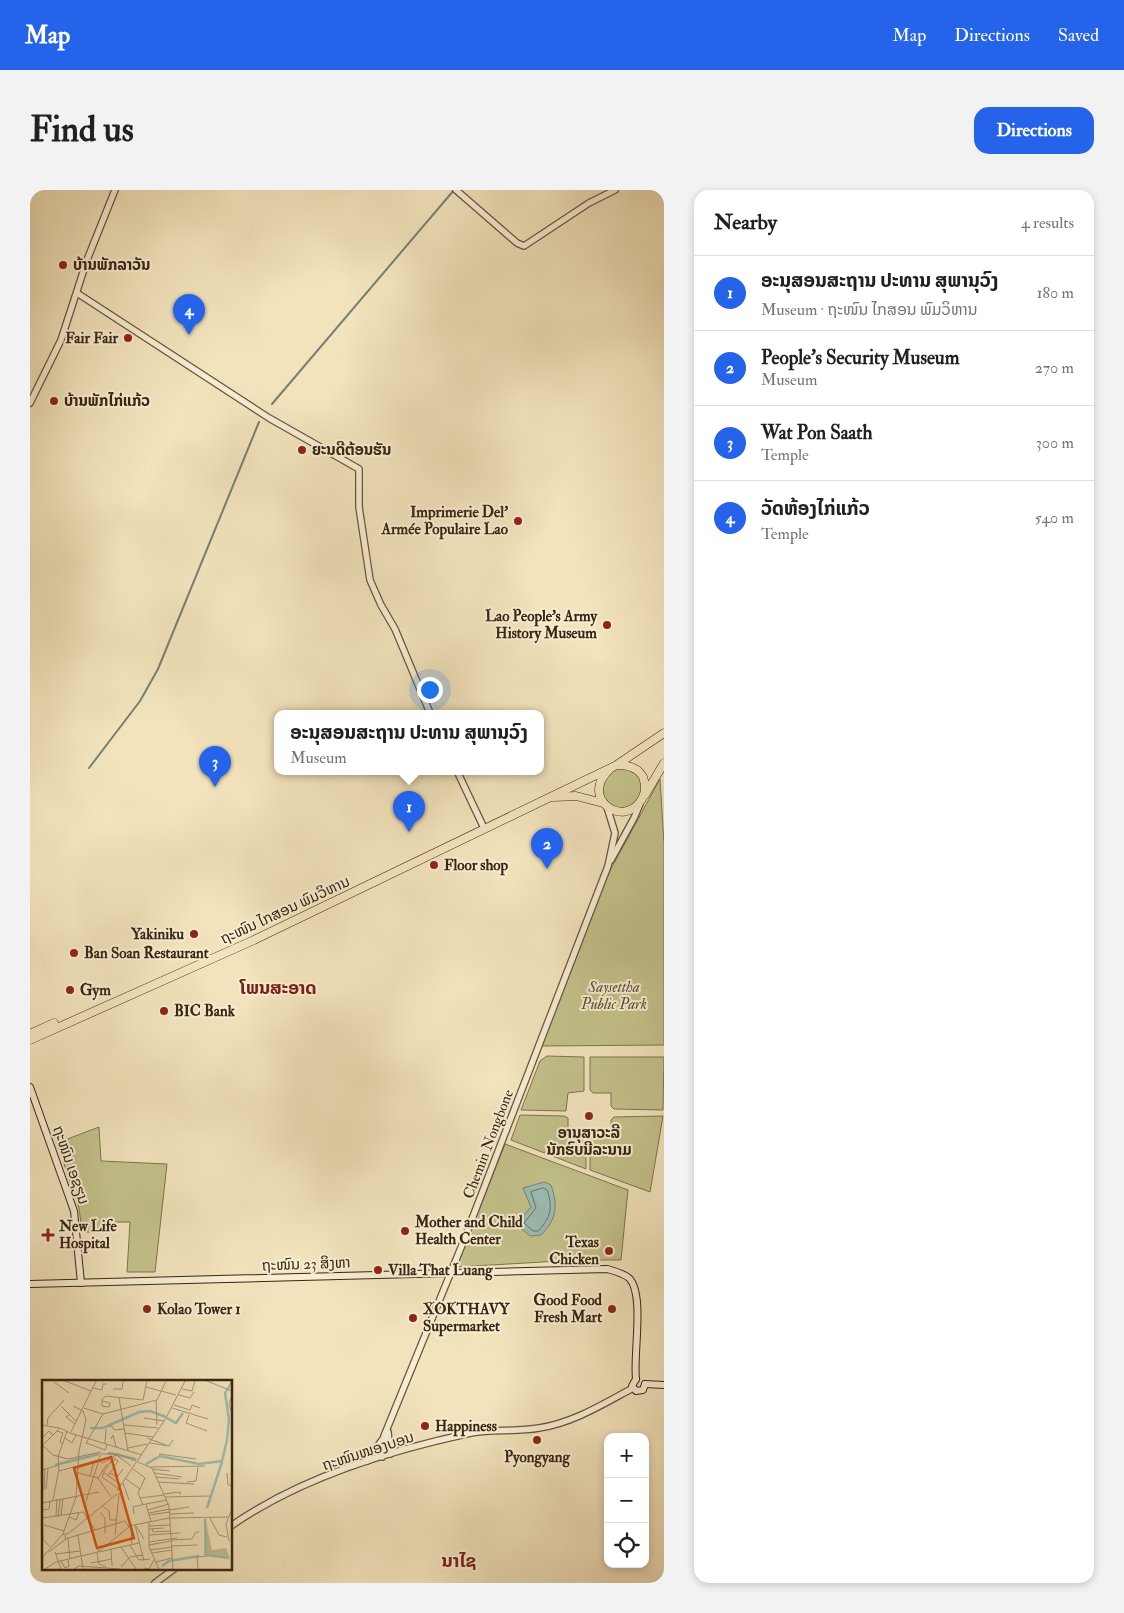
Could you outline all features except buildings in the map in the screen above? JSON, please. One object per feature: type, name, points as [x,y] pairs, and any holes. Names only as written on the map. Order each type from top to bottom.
[{"type":"highway","name":"ຖະໜົນ ໄກສອນ ພົມວິຫານ","points":[[30,1040],[254,940],[613,767],[664,733]]},
{"type":"highway","points":[[642,800],[645,783],[641,774],[626,764],[613,767],[600,782],[599,794],[605,805],[625,812],[642,800],[664,763]]},
{"type":"highway","name":"ຖະໜົນ ໄກສອນ ພົມວິຫານ","points":[[30,1034],[251,937],[533,801],[576,796],[605,805]]},
{"type":"main road","name":"ຖະໜົນ ເອຊຽນ","points":[[30,1086],[74,1211],[81,1283]]},
{"type":"main road","name":"ຖະໜົນ 23 ສິງຫາ","points":[[30,1284],[584,1268],[607,1269],[628,1277],[634,1286],[637,1300],[636,1379]]},
{"type":"main road","points":[[646,1384],[640,1391],[633,1388],[633,1381],[636,1379],[642,1379],[646,1384],[664,1386]]},
{"type":"street","points":[[30,403],[61,340],[87,260],[115,190]]},
{"type":"street","points":[[457,191],[517,243],[524,246],[589,203],[615,190]]},
{"type":"street","points":[[77,293],[269,418],[359,470],[359,507],[370,580],[381,605],[396,629],[429,710]]},
{"type":"street","points":[[459,775],[483,826]]},
{"type":"street","points":[[608,866],[642,800]]},
{"type":"street","points":[[605,805],[615,833],[608,866]]},
{"type":"street","name":"Chemin Nongbone","points":[[382,1457],[386,1433],[451,1272],[608,866]]},
{"type":"street","name":"ຖະໜົນໜອງບອນ","points":[[232,1525],[257,1508],[312,1483],[366,1462],[390,1454],[474,1433],[551,1426],[586,1412],[633,1388]]},
{"type":"street","points":[[366,1462],[386,1433]]},
{"type":"street","name":"Chemin Nongbone","points":[[386,1433],[390,1454]]},
{"type":"street","points":[[155,1583],[173,1570]]},
{"type":"green space","points":[[617,766],[633,769],[644,784],[638,803],[618,810],[604,802],[601,783]]},
{"type":"green space","name":"Saysettha Public Park","points":[[660,779],[664,844],[664,1045],[542,1046],[607,876]]},
{"type":"green space","points":[[547,1056],[584,1057],[584,1091],[568,1093],[566,1111],[521,1110],[540,1061]]},
{"type":"green space","points":[[590,1057],[664,1057],[663,1110],[614,1109],[611,1106],[611,1093],[593,1093],[590,1090]]},
{"type":"green space","points":[[520,1115],[564,1116],[568,1118],[568,1133],[582,1134],[586,1137],[586,1169],[511,1140]]},
{"type":"green space","points":[[663,1116],[650,1192],[590,1170],[590,1137],[594,1133],[611,1133],[611,1120],[614,1117]]},
{"type":"green space","points":[[99,1127],[101,1161],[167,1164],[155,1272],[127,1272],[130,1222],[109,1222],[109,1232],[82,1232],[79,1208],[57,1143]]},
{"type":"green space","points":[[505,1144],[628,1190],[621,1260],[578,1260],[456,1267]]},
{"type":"water","points":[[544,1182],[551,1185],[555,1199],[555,1212],[541,1235],[530,1236],[516,1224],[531,1207],[523,1188]]},
{"type":"waterway","points":[[272,404],[454,190]]},
{"type":"waterway","points":[[89,768],[140,701],[158,669],[259,422]]},
{"type":"place","name":"ບ້ານພັກລາວັນ","points":[[63,265]]},
{"type":"place","name":"ວັດຫ້ອງໄກ່ແກ້ວ","points":[[189,335]]},
{"type":"place","name":"Fair Fair","points":[[128,338]]},
{"type":"place","name":"ບ້ານພັກໄກ່ແກ້ວ","points":[[54,401]]},
{"type":"place","name":"ຍະນດີຕ້ອນຮັນ","points":[[302,450]]},
{"type":"place","name":"Imprimerie Del' Armée Populaire Lao","points":[[518,521]]},
{"type":"place","name":"Lao People's Army History Museum","points":[[607,625]]},
{"type":"place","name":"Wat Pon Saath","points":[[215,787]]},
{"type":"place","name":"ອະນຸສອນສະຖານ ປະທານ ສຸພານຸວົງ","points":[[409,832]]},
{"type":"place","name":"Floor shop","points":[[434,865]]},
{"type":"place","name":"People's Security Museum","points":[[547,869]]},
{"type":"place","name":"Yakiniku","points":[[194,934]]},
{"type":"place","name":"Ban Soan Restaurant","points":[[74,953]]},
{"type":"place","name":"Gym","points":[[70,990]]},
{"type":"place","name":"BIC Bank","points":[[164,1011]]},
{"type":"place","name":"ອານຸສາວະລີ ນັກຮົບນີລະນາມ","points":[[589,1116]]},
{"type":"place","name":"Mother and Child Health Center","points":[[405,1231]]},
{"type":"place","name":"New Life Hospital","points":[[48,1235]]},
{"type":"place","name":"Texas Chicken","points":[[609,1251]]},
{"type":"place","name":"Villa That Luang","points":[[378,1270]]},
{"type":"place","name":"Kolao Tower 1","points":[[147,1309]]},
{"type":"place","name":"Good Food Fresh Mart","points":[[612,1309]]},
{"type":"place","name":"XOKTHAVY Supermarket","points":[[413,1318]]},
{"type":"place","name":"Happiness","points":[[425,1426]]},
{"type":"place","name":"Pyongyang","points":[[537,1440]]},
{"type":"district","name":"ໂພນສະອາດ","points":[[278,988]]},
{"type":"district","name":"ນາໄຊ","points":[[459,1561]]}]
